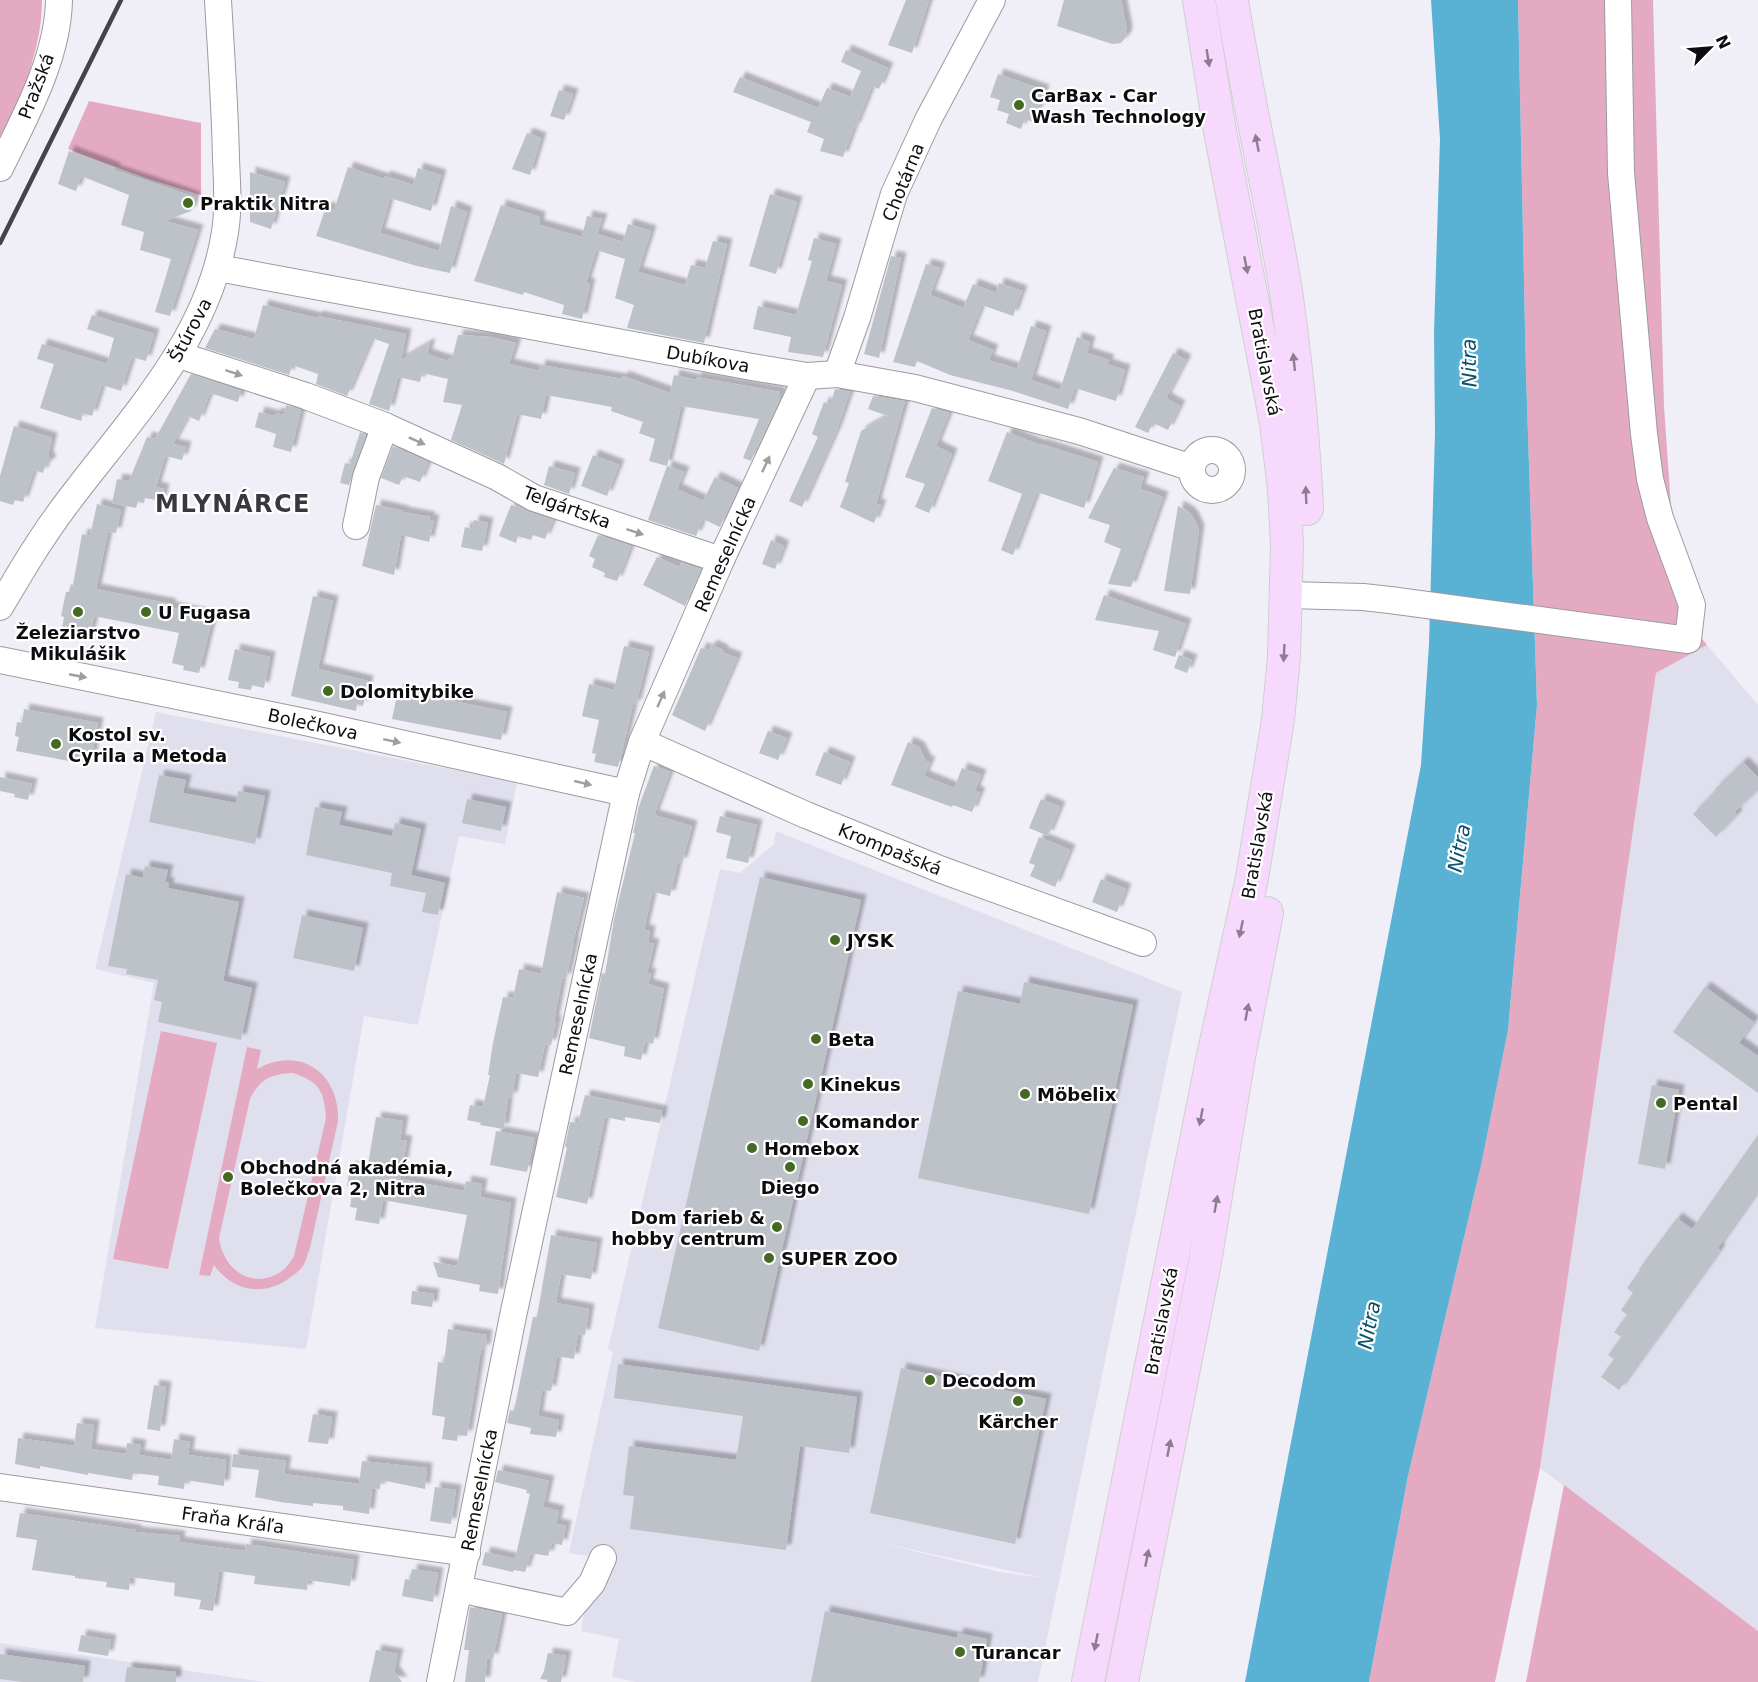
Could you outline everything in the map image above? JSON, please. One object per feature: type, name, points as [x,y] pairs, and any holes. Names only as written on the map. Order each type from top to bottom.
[{"type":"main road","name":"Bratislavská","points":[[1088,1682],[1212,1060],[1250,888],[1267,796],[1297,595],[1306,486],[1286,292],[1232,0]]},
{"type":"main road","name":"Bratislavská","points":[[1122,1682],[1205,1262],[1239,1057],[1288,800],[1299,720],[1297,595],[1276,423],[1219,126],[1200,8]]},
{"type":"main road","points":[[1173,1256],[1205,1262]]},
{"type":"main road","points":[[1104,1603],[1136,1610]]},
{"type":"street","name":"Pražská","points":[[0,168],[38,88],[59,20],[59,0]]},
{"type":"street","name":"Štúrova","points":[[0,607],[36,546],[179,355],[208,297],[218,268],[226,231],[226,126],[218,0]]},
{"type":"street","name":"Chotárna","points":[[837,374],[857,318],[894,194],[928,120],[992,0]]},
{"type":"street","points":[[1297,595],[1390,600],[1688,640],[1692,605],[1660,518],[1650,480],[1644,434],[1622,173],[1618,0]]},
{"type":"street","points":[[1200,8],[1217,22],[1240,53]]},
{"type":"street","name":"Dubíkova","points":[[218,268],[689,356],[807,376],[837,374],[915,388],[1079,430],[1192,468]]},
{"type":"street","name":"Telgártska","points":[[179,355],[306,396],[385,426],[498,477],[534,498],[722,560]]},
{"type":"street","name":"Remeselnícka","points":[[440,1682],[513,1316],[626,793],[642,742],[722,560],[807,376]]},
{"type":"street","points":[[356,526],[366,477],[385,426]]},
{"type":"street","name":"Bolečkova","points":[[0,660],[317,724],[626,793]]},
{"type":"street","name":"Krompašská","points":[[642,742],[806,815],[942,870],[1143,943]]},
{"type":"street","name":"Fraňa Kráľa","points":[[0,1487],[467,1553]]},
{"type":"street","points":[[459,1589],[567,1612],[592,1583],[603,1558]]},
{"type":"shaded area","points":[[0,0],[42,0],[34,56],[0,144]]},
{"type":"shaded area","points":[[1518,0],[1653,0],[1664,406],[1678,607],[1707,645],[1656,673],[1540,1468],[1495,1682],[1369,1682],[1408,1476],[1482,1161],[1508,1030],[1537,705],[1526,375]]},
{"type":"shaded area","points":[[89,101],[201,123],[201,195],[148,179],[68,149]]},
{"type":"shaded area","points":[[1707,645],[1758,705],[1758,1631],[1540,1468],[1656,673]]},
{"type":"shaded area","name":"Obchodná akadémia, Bolečkova 2, Nitra","points":[[156,712],[517,782],[505,844],[459,836],[418,1025],[364,1016],[306,1349],[95,1328],[154,983],[95,969]]},
{"type":"shaded area","points":[[776,831],[1182,992],[1038,1682],[637,1682],[612,1677],[619,1639],[581,1631],[585,1609],[615,1560],[569,1553],[613,1352],[608,1349],[720,869],[740,873],[774,844]],"holes":[[[881,1543],[1044,1578],[1000,1572]]]},
{"type":"shaded area","points":[[161,1031],[217,1043],[168,1269],[113,1259]]},
{"type":"shaded area","points":[[247,1047],[261,1050],[257,1069],[273,1062],[288,1060],[302,1062],[314,1068],[325,1077],[332,1089],[337,1104],[338,1121],[310,1248],[303,1266],[285,1281],[265,1289],[237,1285],[214,1265],[210,1276],[199,1275]],"holes":[[[293,1073],[315,1084],[322,1094],[326,1118],[294,1256],[282,1271],[271,1277],[250,1278],[233,1268],[226,1259],[219,1238],[250,1099],[262,1082],[272,1076]]]},
{"type":"shaded area","points":[[1564,1485],[1758,1631],[1758,1682],[1526,1682]]},
{"type":"shaded area","points":[[0,1643],[264,1682],[0,1682]]},
{"type":"water","name":"Nitra","points":[[1431,0],[1518,0],[1526,375],[1537,705],[1508,1030],[1482,1161],[1408,1476],[1369,1682],[1245,1682],[1421,765],[1429,644],[1440,139]]},
{"type":"building","points":[[906,0],[929,0],[912,53],[888,45]]},
{"type":"building","points":[[1064,0],[1121,0],[1126,37],[1121,43],[1112,44],[1057,26]]},
{"type":"building","points":[[846,50],[888,68],[879,89],[872,86],[843,157],[820,151],[824,139],[807,132],[811,122],[733,92],[740,77],[818,108],[827,88],[850,97],[861,71],[841,62]]},
{"type":"building","name":"CarBax - Car Wash Technology","points":[[998,74],[1044,90],[1033,122],[1025,119],[1021,129],[1006,123],[1009,114],[997,110],[1000,100],[990,97]]},
{"type":"building","points":[[559,90],[573,94],[564,120],[550,116]]},
{"type":"building","points":[[527,133],[541,138],[530,175],[512,169]]},
{"type":"building","points":[[69,151],[115,168],[114,170],[195,197],[191,211],[165,221],[198,230],[170,316],[155,312],[171,259],[140,250],[144,232],[121,225],[129,195],[81,176],[76,191],[58,184]]},
{"type":"building","points":[[348,167],[384,179],[385,176],[413,185],[418,168],[441,175],[431,211],[390,198],[380,233],[439,251],[451,206],[467,212],[450,273],[417,266],[316,236],[326,207],[334,210]]},
{"type":"building","points":[[250,172],[285,182],[271,229],[250,222]]},
{"type":"building","points":[[770,194],[797,202],[776,274],[749,266]]},
{"type":"building","points":[[501,205],[540,217],[539,225],[582,237],[587,216],[602,219],[597,234],[623,242],[628,224],[651,231],[638,272],[685,285],[691,265],[705,268],[713,241],[727,244],[704,343],[627,328],[634,305],[615,298],[625,259],[596,250],[586,283],[590,284],[582,319],[562,314],[564,305],[524,292],[523,295],[474,281]]},
{"type":"building","points":[[814,238],[836,244],[826,281],[842,285],[823,357],[788,352],[791,337],[753,329],[758,306],[796,315],[812,261],[808,260]]},
{"type":"building","points":[[891,256],[901,258],[879,358],[864,354]]},
{"type":"building","points":[[926,264],[940,268],[930,295],[963,308],[973,284],[996,293],[999,283],[1022,291],[1013,316],[982,305],[968,340],[993,350],[989,360],[1017,369],[1031,326],[1046,331],[1031,380],[1060,390],[1077,337],[1090,342],[1087,353],[1109,360],[1107,364],[1125,370],[1116,401],[1075,388],[1068,409],[1013,391],[950,375],[917,361],[915,367],[893,362]]},
{"type":"building","points":[[263,305],[317,318],[317,316],[406,334],[401,360],[430,343],[427,354],[448,361],[449,358],[452,359],[458,335],[490,337],[516,343],[509,364],[539,371],[540,365],[622,379],[623,376],[670,393],[674,375],[696,380],[696,377],[780,392],[780,398],[751,461],[743,458],[759,419],[681,406],[667,466],[649,461],[655,439],[639,433],[643,422],[611,411],[612,407],[546,395],[541,419],[517,414],[504,464],[451,440],[462,405],[443,402],[448,379],[422,373],[420,382],[398,377],[389,411],[369,404],[389,344],[372,338],[347,396],[316,384],[318,374],[292,365],[289,375],[205,348],[215,329],[254,339]]},
{"type":"building","points":[[92,315],[154,334],[146,361],[132,357],[121,391],[102,385],[92,416],[83,413],[81,421],[40,408],[54,364],[37,359],[42,344],[107,364],[114,338],[87,329]]},
{"type":"building","points":[[1173,353],[1186,360],[1166,398],[1180,406],[1168,430],[1153,423],[1148,433],[1135,427]]},
{"type":"building","points":[[191,374],[241,391],[238,402],[210,393],[199,421],[188,416],[173,444],[186,447],[182,460],[165,456],[156,487],[164,489],[161,501],[145,498],[144,503],[138,501],[136,508],[112,503],[117,479],[129,481],[147,437],[155,439]]},
{"type":"building","points":[[835,389],[850,392],[837,429],[802,507],[789,501],[818,437],[812,434],[824,402],[830,405]]},
{"type":"building","points":[[873,396],[905,401],[876,504],[881,505],[874,523],[840,507],[849,483],[845,482],[861,431],[888,416],[868,409]]},
{"type":"building","points":[[286,405],[301,410],[291,452],[273,447],[276,434],[255,427],[259,412],[275,416],[276,413],[284,415]]},
{"type":"building","points":[[932,408],[949,413],[936,446],[952,454],[929,513],[915,507],[925,484],[905,477]]},
{"type":"building","points":[[14,426],[52,438],[48,456],[51,462],[45,466],[43,473],[34,470],[23,502],[15,500],[13,505],[0,501],[0,476]]},
{"type":"building","points":[[360,432],[366,435],[349,485],[340,483],[345,463],[350,464]]},
{"type":"building","points":[[1007,432],[1040,445],[1098,462],[1084,508],[1037,492],[1013,555],[1001,550],[1022,494],[988,481]]},
{"type":"building","points":[[393,446],[428,462],[420,482],[403,476],[399,485],[381,478]]},
{"type":"building","points":[[593,455],[619,465],[607,496],[581,486]]},
{"type":"building","points":[[549,466],[575,473],[569,494],[544,485]]},
{"type":"building","points":[[667,466],[684,472],[677,489],[703,501],[715,477],[738,488],[720,527],[703,519],[696,536],[648,520]]},
{"type":"building","points":[[1114,468],[1144,477],[1140,489],[1163,497],[1131,587],[1108,584],[1121,549],[1104,542],[1110,525],[1088,518]]},
{"type":"building","points":[[97,504],[121,510],[116,533],[108,532],[96,589],[171,604],[170,607],[213,616],[199,673],[183,670],[184,666],[172,663],[179,633],[94,616],[89,639],[61,633],[64,617],[61,616],[66,592],[69,592],[71,584],[73,585],[82,534],[90,536]]},
{"type":"building","points":[[376,505],[430,517],[429,520],[434,520],[429,542],[401,535],[394,575],[362,566]]},
{"type":"building","points":[[511,505],[553,520],[545,539],[533,535],[531,540],[518,536],[516,543],[499,536]]},
{"type":"building","points":[[1178,506],[1189,512],[1199,530],[1190,594],[1164,591]]},
{"type":"building","points":[[474,520],[488,523],[482,551],[461,547],[465,527],[472,529]]},
{"type":"building","points":[[598,535],[631,546],[617,581],[604,577],[605,573],[592,567],[595,559],[589,556]]},
{"type":"building","points":[[771,540],[784,546],[775,569],[762,564]]},
{"type":"building","points":[[657,557],[679,567],[681,563],[701,569],[685,606],[643,585]]},
{"type":"building","points":[[1104,595],[1186,624],[1175,657],[1153,650],[1159,631],[1095,620]]},
{"type":"building","points":[[313,596],[333,601],[318,669],[368,681],[363,706],[357,704],[356,711],[291,696]]},
{"type":"building","points":[[711,645],[737,658],[705,731],[672,715],[701,648],[709,650]]},
{"type":"building","points":[[624,646],[649,652],[618,767],[594,762],[596,754],[592,753],[599,720],[582,716],[589,684],[614,690]]},
{"type":"building","points":[[235,649],[270,657],[264,688],[252,685],[251,690],[238,688],[239,682],[228,680]]},
{"type":"building","points":[[1179,655],[1192,660],[1187,673],[1174,668]]},
{"type":"building","points":[[398,690],[507,712],[501,740],[392,719]]},
{"type":"building","name":"Kostol sv. Cyrila a Metoda","points":[[24,709],[98,723],[90,765],[16,751],[19,737],[15,736],[17,722],[22,723]]},
{"type":"building","points":[[768,731],[787,738],[778,760],[759,753]]},
{"type":"building","points":[[908,742],[919,747],[926,761],[930,762],[924,776],[954,788],[962,768],[981,775],[975,791],[980,793],[972,812],[891,785]]},
{"type":"building","points":[[824,752],[850,762],[841,785],[815,775]]},
{"type":"building","points":[[1743,762],[1758,777],[1758,790],[1735,812],[1737,815],[1716,837],[1693,814]]},
{"type":"building","points":[[654,766],[670,772],[654,815],[692,826],[682,863],[678,862],[670,896],[654,892],[654,895],[652,894],[644,930],[650,931],[648,943],[654,944],[647,973],[651,974],[648,984],[664,989],[653,1044],[645,1042],[641,1060],[624,1056],[625,1047],[589,1038],[602,973],[605,974],[614,919],[635,833],[633,833],[639,806]]},
{"type":"building","points":[[159,775],[186,780],[183,793],[236,803],[238,791],[265,796],[255,844],[149,822]]},
{"type":"building","points":[[0,777],[32,784],[28,800],[0,791]]},
{"type":"building","points":[[467,799],[506,807],[501,831],[462,823]]},
{"type":"building","points":[[1041,799],[1060,807],[1048,836],[1029,828]]},
{"type":"building","points":[[315,807],[342,812],[339,825],[392,836],[395,823],[421,829],[411,875],[445,883],[438,915],[422,912],[426,893],[390,886],[392,873],[306,855]]},
{"type":"building","points":[[720,816],[757,825],[748,863],[726,858],[731,836],[716,832]]},
{"type":"building","points":[[1039,837],[1070,850],[1055,887],[1030,876],[1035,865],[1029,863]]},
{"type":"building","points":[[145,866],[168,870],[165,882],[169,883],[168,888],[239,902],[223,981],[252,988],[241,1040],[158,1022],[162,1002],[154,1000],[158,980],[126,974],[127,969],[108,966],[126,874],[143,878]]},
{"type":"building","points":[[760,877],[861,900],[759,1351],[658,1328]]},
{"type":"building","points":[[1101,879],[1126,889],[1117,912],[1092,902]]},
{"type":"building","points":[[557,892],[584,898],[566,979],[562,978],[551,1045],[545,1044],[538,1077],[516,1073],[512,1098],[508,1097],[504,1129],[480,1125],[481,1123],[467,1120],[470,1105],[483,1107],[503,997],[513,998],[519,969],[541,974]]},
{"type":"building","points":[[302,915],[363,928],[354,971],[293,958]]},
{"type":"building","name":"Möbelix","points":[[1024,982],[1133,1005],[1089,1214],[918,1178],[958,991],[1020,1004]]},
{"type":"building","points":[[1705,987],[1754,1022],[1739,1043],[1758,1056],[1758,1093],[1673,1032]]},
{"type":"building","points":[[1652,1085],[1679,1090],[1665,1169],[1638,1164]]},
{"type":"building","points":[[585,1095],[662,1111],[660,1123],[625,1117],[625,1121],[605,1117],[587,1204],[556,1197],[567,1148],[565,1146],[570,1122],[578,1123]]},
{"type":"building","points":[[376,1117],[403,1121],[400,1140],[407,1141],[400,1179],[464,1191],[466,1181],[482,1184],[480,1197],[511,1203],[498,1294],[479,1291],[480,1285],[438,1277],[433,1262],[457,1266],[467,1215],[383,1200],[379,1224],[355,1220],[357,1208],[350,1207],[353,1187],[347,1186],[350,1167],[367,1170]]},
{"type":"building","points":[[496,1131],[534,1138],[527,1172],[490,1165]]},
{"type":"building","points":[[1758,1135],[1758,1191],[1718,1248],[1720,1250],[1619,1390],[1601,1377],[1614,1359],[1608,1355],[1621,1337],[1614,1332],[1627,1315],[1621,1310],[1633,1293],[1627,1288],[1677,1218],[1692,1229]]},
{"type":"building","points":[[551,1235],[597,1243],[591,1279],[561,1274],[556,1303],[589,1309],[585,1335],[578,1334],[574,1359],[557,1356],[551,1391],[542,1390],[538,1416],[559,1420],[556,1437],[530,1434],[531,1428],[507,1423],[510,1410],[514,1411],[533,1317],[537,1317]]},
{"type":"building","points":[[412,1291],[434,1294],[432,1307],[411,1304]]},
{"type":"building","points":[[448,1329],[487,1335],[485,1350],[481,1349],[467,1436],[458,1435],[457,1441],[442,1439],[445,1417],[432,1415],[438,1362],[444,1363]]},
{"type":"building","points":[[618,1364],[857,1397],[849,1453],[800,1446],[786,1550],[630,1529],[634,1496],[623,1495],[629,1446],[736,1460],[743,1416],[614,1398]]},
{"type":"building","points":[[901,1368],[1046,1399],[1015,1544],[870,1513]]},
{"type":"building","points":[[154,1385],[166,1387],[160,1431],[147,1429]]},
{"type":"building","points":[[313,1414],[332,1417],[328,1444],[308,1442]]},
{"type":"building","points":[[77,1423],[94,1425],[91,1449],[126,1454],[127,1443],[141,1445],[139,1455],[171,1460],[174,1439],[190,1442],[188,1455],[226,1460],[224,1486],[185,1480],[184,1489],[158,1485],[159,1476],[133,1473],[132,1480],[15,1464],[18,1438],[74,1446]]},
{"type":"building","points":[[233,1454],[286,1461],[284,1474],[359,1484],[362,1461],[427,1468],[425,1489],[381,1480],[380,1489],[372,1488],[369,1514],[343,1510],[343,1506],[313,1503],[313,1506],[280,1502],[255,1497],[259,1470],[232,1467]]},
{"type":"building","points":[[498,1470],[549,1481],[543,1507],[559,1511],[556,1524],[566,1526],[562,1545],[552,1543],[548,1556],[531,1553],[525,1572],[514,1570],[513,1572],[482,1565],[485,1552],[515,1559],[530,1494],[526,1493],[527,1490],[495,1482]]},
{"type":"building","points":[[435,1487],[456,1490],[451,1524],[430,1521]]},
{"type":"building","points":[[20,1513],[136,1530],[136,1532],[180,1536],[179,1542],[245,1551],[246,1544],[354,1560],[350,1586],[308,1580],[307,1590],[254,1584],[255,1576],[219,1571],[213,1611],[199,1609],[201,1600],[174,1596],[175,1583],[130,1577],[129,1590],[106,1587],[107,1582],[32,1570],[37,1540],[16,1537]]},
{"type":"building","points":[[412,1569],[438,1573],[433,1602],[402,1596],[405,1579],[410,1580]]},
{"type":"building","points":[[470,1607],[502,1614],[493,1659],[487,1658],[485,1682],[465,1682],[469,1650],[464,1650]]},
{"type":"building","points":[[825,1611],[957,1638],[958,1633],[987,1639],[979,1682],[811,1682]]},
{"type":"building","points":[[81,1635],[111,1640],[108,1656],[78,1651]]},
{"type":"building","points":[[376,1650],[398,1654],[394,1671],[402,1682],[369,1682]]},
{"type":"building","points":[[548,1653],[566,1656],[561,1682],[547,1682],[548,1680],[540,1679]]},
{"type":"building","points":[[0,1654],[85,1666],[83,1682],[23,1682],[0,1679]]},
{"type":"building","points":[[127,1667],[176,1672],[176,1682],[125,1682]]},
{"type":"railway","points":[[0,243],[121,0]]},
{"type":"place","name":"CarBax - Car Wash Technology","points":[[1019,105]]},
{"type":"place","name":"Praktik Nitra","points":[[188,203]]},
{"type":"place","name":"Železiarstvo Mikulášik","points":[[78,612]]},
{"type":"place","name":"U Fugasa","points":[[146,612]]},
{"type":"place","name":"Dolomitybike","points":[[328,691]]},
{"type":"place","name":"Kostol sv. Cyrila a Metoda","points":[[56,744]]},
{"type":"place","name":"JYSK","points":[[835,940]]},
{"type":"place","name":"Beta","points":[[816,1039]]},
{"type":"place","name":"Kinekus","points":[[808,1084]]},
{"type":"place","name":"Möbelix","points":[[1025,1094]]},
{"type":"place","name":"Pental","points":[[1661,1103]]},
{"type":"place","name":"Komandor","points":[[803,1121]]},
{"type":"place","name":"Homebox","points":[[752,1148]]},
{"type":"place","name":"Diego","points":[[790,1167]]},
{"type":"place","name":"Obchodná akadémia, Bolečkova 2, Nitra","points":[[228,1177]]},
{"type":"place","name":"Dom farieb & hobby centrum","points":[[777,1227]]},
{"type":"place","name":"SUPER ZOO","points":[[769,1258]]},
{"type":"place","name":"Decodom","points":[[930,1380]]},
{"type":"place","name":"Kärcher","points":[[1018,1401]]},
{"type":"place","name":"Turancar","points":[[960,1652]]},
{"type":"district","name":"MLYNÁRCE","points":[[233,504]]}]
